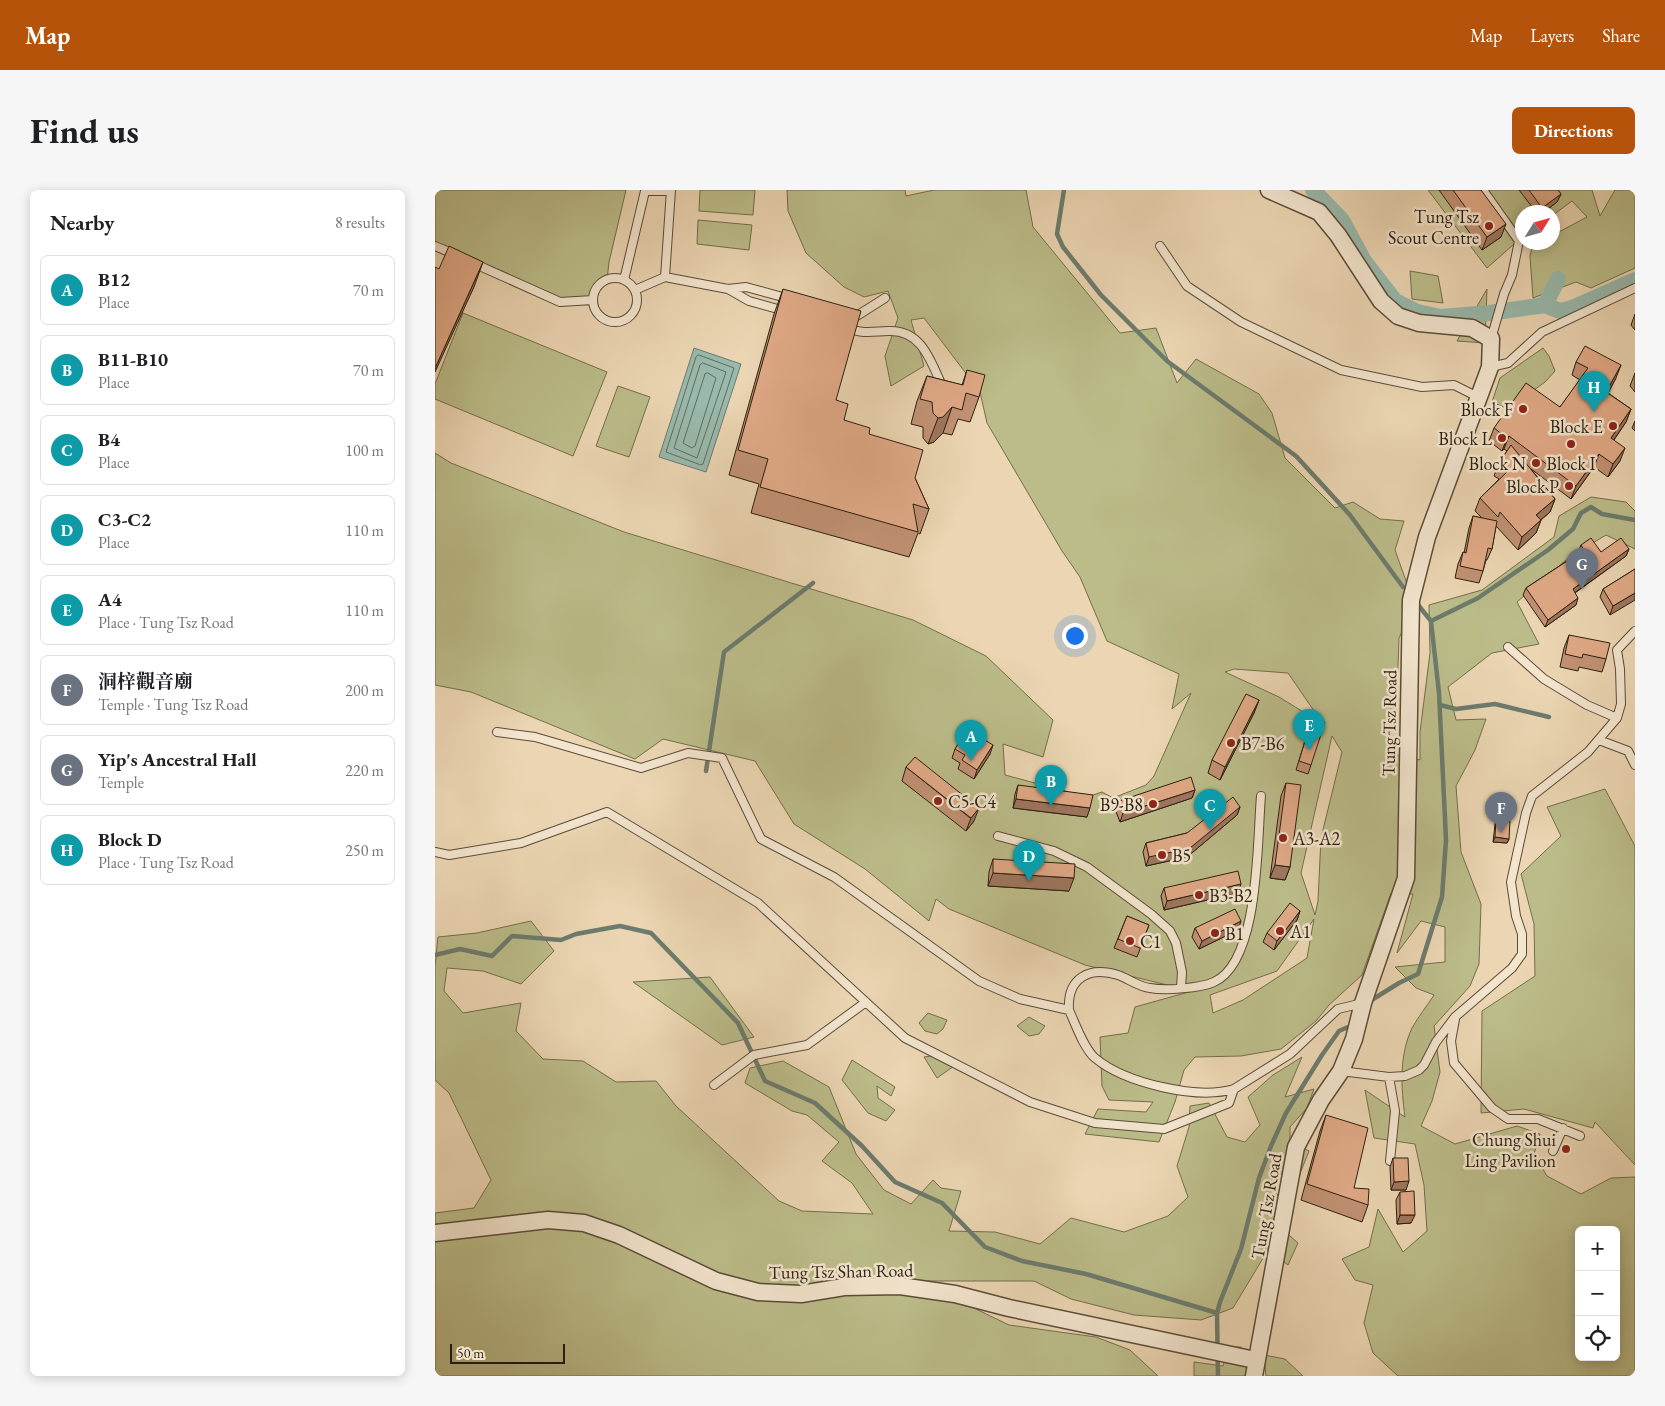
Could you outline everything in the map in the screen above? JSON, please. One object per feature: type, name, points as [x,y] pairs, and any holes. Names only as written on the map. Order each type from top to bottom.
[{"type":"street","points":[[1269,190],[1319,212],[1338,236],[1381,301],[1398,316],[1419,323],[1471,328],[1492,333]]},
{"type":"street","name":"Tung Tsz Road","points":[[1255,1368],[1296,1148],[1321,1100],[1341,1071],[1354,1040],[1363,1003],[1406,878],[1411,600],[1427,537],[1450,480],[1478,397],[1490,368],[1492,333]]},
{"type":"street","name":"Tung Tsz Shan Road","points":[[435,1234],[548,1220],[584,1223],[619,1235],[716,1281],[758,1292],[801,1294],[844,1287],[900,1286],[955,1294],[1255,1368]]},
{"type":"lane","points":[[624,280],[645,191],[671,190],[665,277]]},
{"type":"lane","points":[[1483,190],[1519,241],[1512,275],[1503,294],[1492,333]]},
{"type":"lane","points":[[435,246],[560,302],[593,300]]},
{"type":"lane","points":[[1160,246],[1187,286],[1241,322],[1341,370],[1422,386],[1454,386],[1478,397]]},
{"type":"lane","points":[[635,290],[665,277],[729,289],[746,287],[801,302]]},
{"type":"lane","points":[[613,278],[624,280],[635,290],[637,304],[635,311],[624,321],[610,322],[603,319],[598,314],[593,300],[596,289],[613,278]]},
{"type":"lane","points":[[729,289],[749,301],[794,314]]},
{"type":"lane","points":[[1490,368],[1508,363],[1542,332],[1633,290]]},
{"type":"lane","points":[[846,315],[855,317],[885,298]]},
{"type":"lane","points":[[839,326],[866,334],[890,330],[913,336],[925,348],[944,390]]},
{"type":"lane","points":[[1341,1071],[1389,1077],[1405,1076],[1419,1070],[1424,1065],[1436,1042],[1455,1017],[1506,973],[1522,954],[1522,934],[1516,916],[1511,882],[1526,813],[1532,796],[1588,752],[1617,718],[1621,704],[1620,669],[1617,650],[1635,631]]},
{"type":"lane","points":[[1508,648],[1544,679],[1587,705],[1617,718]]},
{"type":"lane","points":[[497,732],[535,737],[641,768],[688,753],[722,758],[761,839],[834,877],[979,980],[1020,999],[1069,1010]]},
{"type":"lane","points":[[1599,740],[1628,751],[1635,765]]},
{"type":"lane","points":[[1261,796],[1253,901],[1247,933],[1234,962],[1216,981],[1200,986],[1150,988],[1116,975],[1088,973],[1079,978],[1070,990],[1069,1010],[1094,1057],[1119,1071],[1166,1089],[1222,1093],[1234,1089],[1290,1054],[1338,1009],[1363,1003]]},
{"type":"lane","points":[[435,852],[449,855],[521,843],[607,812],[759,903],[905,1038],[1030,1102],[1095,1123],[1164,1129],[1229,1104],[1234,1089]]},
{"type":"lane","points":[[998,836],[1054,851],[1087,867],[1151,914],[1170,931],[1182,972],[1181,987]]},
{"type":"lane","points":[[714,1085],[754,1055],[807,1045],[866,1002]]},
{"type":"lane","points":[[1455,1017],[1451,1041],[1454,1064],[1492,1108],[1508,1120],[1533,1118],[1563,1128],[1579,1136]]},
{"type":"lane","points":[[1389,1077],[1395,1111],[1390,1161]]},
{"type":"lane","points":[[1553,1151],[1563,1128]]},
{"type":"green space","points":[[435,190],[626,190],[609,262],[607,280],[596,289],[593,300],[560,302],[435,246]]},
{"type":"green space","points":[[700,190],[755,190],[753,215],[699,211]]},
{"type":"green space","points":[[787,190],[905,190],[906,196],[934,190],[1026,190],[1033,227],[1120,333],[1156,328],[1177,383],[1196,359],[1259,394],[1272,413],[1285,458],[1335,508],[1353,502],[1380,519],[1404,521],[1395,550],[1415,606],[1399,638],[1396,721],[1389,733],[1393,754],[1420,760],[1420,732],[1430,653],[1429,605],[1482,590],[1554,537],[1559,516],[1591,497],[1626,502],[1635,511],[1635,549],[1606,535],[1571,556],[1517,602],[1539,644],[1492,653],[1448,687],[1456,720],[1486,719],[1475,750],[1456,786],[1461,852],[1481,904],[1479,964],[1470,986],[1434,1026],[1440,1072],[1432,1101],[1421,1126],[1455,1144],[1517,1126],[1540,1134],[1534,1154],[1547,1176],[1581,1194],[1611,1178],[1635,1177],[1635,1376],[1398,1376],[1373,1353],[1364,1323],[1373,1285],[1355,1280],[1342,1259],[1369,1247],[1378,1209],[1403,1252],[1427,1231],[1424,1185],[1415,1144],[1374,1138],[1365,1090],[1405,1117],[1402,1072],[1405,1049],[1412,1028],[1434,995],[1416,988],[1395,967],[1445,962],[1445,927],[1421,921],[1397,953],[1413,894],[1391,893],[1362,975],[1329,1005],[1316,1021],[1281,1049],[1241,1056],[1195,1057],[1184,1070],[1175,1102],[1159,1142],[1085,1134],[1098,1109],[1146,1112],[1153,1102],[1109,1100],[1102,1086],[1100,1037],[1128,1033],[1135,1007],[1192,991],[1085,965],[949,909],[936,899],[929,921],[865,869],[794,824],[755,761],[663,739],[635,759],[471,692],[435,685],[435,453],[451,463],[624,532],[913,620],[986,656],[1053,720],[1043,757],[1003,744],[1005,775],[1087,797],[1102,792],[1113,798],[1146,785],[1154,776],[1191,693],[1172,709],[1179,674],[1107,641],[1080,577],[1062,551],[987,423],[980,392],[924,318],[911,320],[924,366],[891,386],[885,356],[898,318],[888,291],[864,297],[844,287],[806,253],[788,211]],"holes":[[[1234,669],[1288,673],[1323,724],[1279,697],[1225,672]],[[1332,736],[1342,752],[1321,838],[1318,901],[1315,915],[1301,873]],[[1314,919],[1307,958],[1243,1000],[1213,1013],[1210,995],[1277,971]]]},
{"type":"green space","points":[[1428,190],[1592,190],[1600,216],[1615,190],[1635,190],[1635,268],[1591,288],[1576,282],[1533,298],[1530,256],[1531,250],[1560,250],[1560,231],[1587,217],[1572,201],[1560,210],[1560,205],[1515,205],[1515,243],[1487,268]]},
{"type":"green space","points":[[698,220],[752,225],[749,250],[697,244]]},
{"type":"green space","points":[[1410,271],[1438,276],[1443,303],[1412,299]]},
{"type":"green space","points":[[1487,289],[1485,343],[1457,341]]},
{"type":"green space","points":[[463,313],[607,372],[573,456],[435,399],[435,384]]},
{"type":"green space","points":[[1543,348],[1549,356],[1555,371],[1545,382],[1508,409],[1492,402],[1500,378]]},
{"type":"green space","points":[[618,386],[650,397],[629,457],[596,446]]},
{"type":"green space","points":[[1605,789],[1635,846],[1635,1165],[1595,1122],[1593,1128],[1524,1109],[1481,1113],[1482,1011],[1535,976],[1534,924],[1521,874],[1561,836],[1547,807]]},
{"type":"green space","points":[[531,921],[554,951],[521,984],[483,971],[447,968],[444,991],[463,1013],[521,1003],[516,1031],[543,1059],[583,1061],[616,1082],[656,1081],[676,1106],[779,1201],[802,1211],[873,1214],[852,1183],[822,1161],[839,1142],[807,1115],[792,1111],[745,1083],[750,1068],[783,1061],[829,1087],[856,1154],[884,1190],[911,1204],[933,1180],[941,1188],[961,1191],[949,1231],[995,1232],[1040,1244],[1071,1218],[1124,1232],[1168,1216],[1188,1197],[1177,1166],[1189,1127],[1190,1106],[1209,1103],[1227,1137],[1245,1142],[1260,1125],[1248,1097],[1273,1075],[1302,1057],[1285,1097],[1314,1089],[1307,1108],[1290,1127],[1290,1141],[1309,1151],[1297,1181],[1276,1172],[1272,1189],[1294,1211],[1275,1223],[1298,1243],[1288,1265],[1268,1250],[1233,1308],[1201,1320],[1134,1315],[1071,1299],[1034,1281],[918,1281],[1009,1325],[1096,1337],[1130,1350],[1158,1376],[435,1376],[435,1213],[474,1208],[491,1180],[449,1093],[435,1080],[435,967],[438,937],[477,933]]},
{"type":"green space","points":[[710,977],[754,1037],[722,1045],[633,982]]},
{"type":"green space","points":[[928,1013],[947,1020],[943,1029],[937,1034],[925,1031],[919,1023]]},
{"type":"green space","points":[[1029,1017],[1045,1026],[1039,1034],[1029,1036],[1017,1026]]},
{"type":"green space","points":[[946,1054],[954,1066],[937,1078],[924,1057]]},
{"type":"green space","points":[[852,1060],[895,1087],[891,1096],[877,1086],[878,1098],[895,1110],[886,1121],[868,1113],[842,1080]]},
{"type":"green space","points":[[1228,1347],[1241,1347],[1250,1376],[1194,1376],[1194,1362],[1223,1366]]},
{"type":"green space","points":[[1264,1355],[1285,1359],[1303,1376],[1266,1376]]},
{"type":"water","points":[[694,348],[741,364],[706,472],[659,457]]},
{"type":"building","points":[[1453,190],[1481,190],[1506,224],[1487,237]]},
{"type":"building","points":[[1529,190],[1558,190],[1561,194],[1546,205],[1540,205]]},
{"type":"building","points":[[449,246],[483,262],[435,366],[435,267],[439,269]]},
{"type":"building","points":[[783,289],[861,311],[836,400],[848,404],[844,420],[870,428],[869,434],[923,450],[915,478],[929,509],[913,504],[918,532],[760,487],[768,459],[738,450]]},
{"type":"building","points":[[1585,346],[1621,365],[1606,392],[1631,409],[1611,438],[1625,448],[1613,464],[1599,454],[1576,486],[1509,436],[1507,438],[1494,428],[1526,383],[1560,407],[1588,368],[1576,362]]},
{"type":"building","points":[[967,370],[985,375],[979,397],[966,393],[962,410],[952,407],[943,417],[938,418],[933,413],[932,402],[920,399],[927,376],[963,385]]},
{"type":"building","points":[[1511,445],[1555,499],[1536,515],[1541,520],[1522,537],[1500,512],[1498,517],[1480,498],[1509,470],[1499,463]]},
{"type":"building","points":[[1473,516],[1497,521],[1492,549],[1488,548],[1483,571],[1460,566],[1463,552],[1466,553]]},
{"type":"building","points":[[1591,538],[1601,552],[1621,538],[1629,549],[1573,589],[1578,598],[1548,620],[1526,588],[1584,550],[1581,545]]},
{"type":"building","points":[[1635,569],[1635,593],[1613,606],[1603,589]]},
{"type":"building","points":[[1569,635],[1610,643],[1606,659],[1583,654],[1582,658],[1565,654]]},
{"type":"building","name":"B7-B6","points":[[1246,694],[1259,700],[1225,767],[1212,760]]},
{"type":"building","points":[[1312,718],[1325,722],[1311,765],[1299,761]]},
{"type":"building","points":[[970,731],[993,745],[977,770],[962,760],[965,755],[955,749],[961,739],[964,740]]},
{"type":"building","points":[[915,757],[979,808],[971,818],[906,767]]},
{"type":"building","points":[[1191,777],[1195,790],[1123,813],[1119,801]]},
{"type":"building","name":"A3-A2","points":[[1286,783],[1301,785],[1290,867],[1275,865]]},
{"type":"building","points":[[1018,785],[1093,795],[1090,808],[1016,799]]},
{"type":"building","points":[[1233,797],[1240,807],[1190,848],[1149,857],[1146,843],[1187,833]]},
{"type":"building","points":[[1496,819],[1510,821],[1509,839],[1495,837]]},
{"type":"building","points":[[993,859],[1075,864],[1074,878],[993,873]]},
{"type":"building","points":[[1238,871],[1241,884],[1167,901],[1164,888]]},
{"type":"building","points":[[1290,903],[1300,911],[1277,941],[1267,933]]},
{"type":"building","points":[[1235,909],[1241,921],[1202,941],[1195,928]]},
{"type":"building","points":[[1127,916],[1149,925],[1140,948],[1118,939]]},
{"type":"building","points":[[1326,1115],[1368,1128],[1354,1188],[1369,1189],[1368,1205],[1307,1184]]},
{"type":"building","points":[[1393,1158],[1408,1158],[1409,1181],[1394,1182]]},
{"type":"building","points":[[1414,1191],[1415,1215],[1400,1215],[1400,1192]]},
{"type":"waterway","points":[[1064,190],[1057,234],[1063,247],[1101,295],[1167,361],[1296,456],[1350,515],[1403,587]]},
{"type":"waterway","points":[[1313,190],[1342,220],[1364,261],[1395,301],[1417,312],[1441,317],[1489,313],[1545,305],[1560,311],[1572,308],[1635,280]]},
{"type":"waterway","points":[[1545,305],[1558,279]]},
{"type":"waterway","points":[[1431,621],[1478,598],[1548,550],[1573,529],[1581,513],[1591,507],[1602,514],[1635,520]]},
{"type":"waterway","points":[[706,771],[724,652],[813,583]]},
{"type":"waterway","points":[[1370,1001],[1418,974],[1442,897],[1446,840],[1439,693],[1431,621],[1419,606]]},
{"type":"waterway","points":[[1440,705],[1456,709],[1495,704],[1549,717]]},
{"type":"waterway","points":[[435,955],[460,949],[492,956],[512,936],[561,940],[576,934],[620,926],[651,933],[738,1023],[765,1081],[815,1103],[862,1146],[895,1182],[942,1203],[985,1247],[1022,1261],[1086,1274],[1217,1313]]},
{"type":"waterway","points":[[1218,1376],[1217,1313],[1241,1249],[1259,1178],[1286,1113],[1339,1031],[1348,1027]]},
{"type":"place","name":"Tung Tsz Scout Centre","points":[[1489,226]]},
{"type":"place","name":"Block F","points":[[1523,409]]},
{"type":"place","name":"Block D","points":[[1594,412]]},
{"type":"place","name":"Block E","points":[[1613,426]]},
{"type":"place","name":"Block L","points":[[1502,438]]},
{"type":"place","name":"Block I","points":[[1571,444]]},
{"type":"place","name":"Block N","points":[[1536,463]]},
{"type":"place","name":"Block P","points":[[1569,486]]},
{"type":"place","name":"Yip's Ancestral Hall","points":[[1582,589]]},
{"type":"place","name":"B7-B6","points":[[1231,743]]},
{"type":"place","name":"A4","points":[[1309,750]]},
{"type":"place","name":"B12","points":[[971,761]]},
{"type":"place","name":"C5-C4","points":[[938,801]]},
{"type":"place","name":"B9-B8","points":[[1153,804]]},
{"type":"place","name":"B11-B10","points":[[1051,806]]},
{"type":"place","name":"B4","points":[[1210,830]]},
{"type":"place","name":"洞梓觀音廟","points":[[1501,833]]},
{"type":"place","name":"A3-A2","points":[[1283,838]]},
{"type":"place","name":"B5","points":[[1162,855]]},
{"type":"place","name":"C3-C2","points":[[1029,881]]},
{"type":"place","name":"B3-B2","points":[[1199,895]]},
{"type":"place","name":"A1","points":[[1280,931]]},
{"type":"place","name":"B1","points":[[1215,933]]},
{"type":"place","name":"C1","points":[[1130,941]]},
{"type":"place","name":"Chung Shui Ling Pavilion","points":[[1566,1149]]}]
